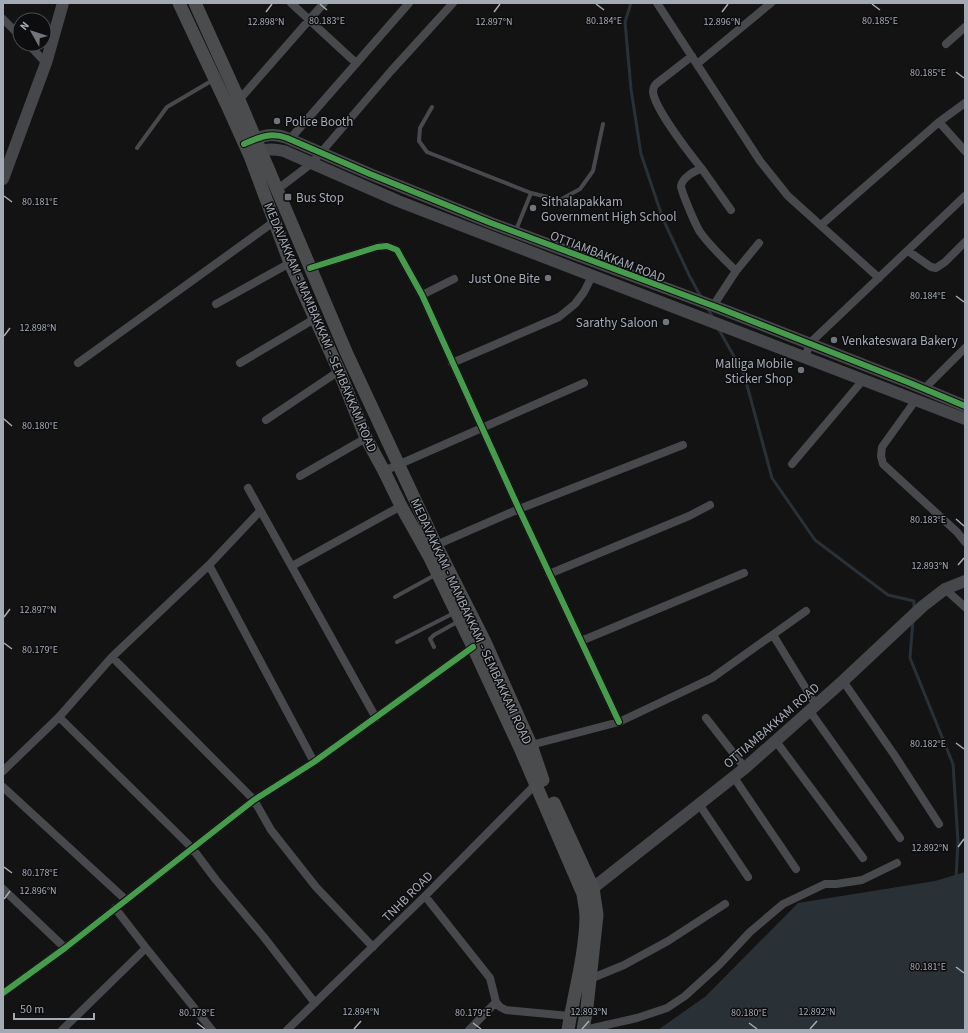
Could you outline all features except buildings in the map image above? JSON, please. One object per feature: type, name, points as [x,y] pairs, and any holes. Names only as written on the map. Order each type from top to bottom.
[{"type":"main road","name":"MEDAVAKKAM - MAMBAKKAM - SEMBAKKAM ROAD","points":[[179,3],[215,79],[278,189],[347,354],[436,545],[484,642],[531,745],[539,781],[583,894],[586,917],[578,977],[568,1030]]},
{"type":"main road","name":"MEDAVAKKAM - MAMBAKKAM - SEMBAKKAM ROAD","points":[[195,3],[239,100],[274,221],[290,263],[316,318],[366,438],[438,574],[593,888],[597,915],[583,1030]]},
{"type":"street","points":[[3,179],[46,63],[63,3]]},
{"type":"street","points":[[291,3],[356,63]]},
{"type":"street","points":[[239,100],[324,3]]},
{"type":"street","points":[[290,139],[409,3]]},
{"type":"street","points":[[278,189],[312,163],[391,71],[453,3]]},
{"type":"street","points":[[657,3],[760,161],[788,196],[879,278]]},
{"type":"street","points":[[697,64],[771,3]]},
{"type":"street","points":[[3,19],[12,28]]},
{"type":"street","points":[[946,44],[965,27]]},
{"type":"street","points":[[36,52],[46,63]]},
{"type":"street","points":[[692,56],[656,84],[654,86],[653,93],[659,108],[672,129],[731,210]]},
{"type":"street","points":[[821,225],[965,102]]},
{"type":"street","points":[[940,122],[965,151]]},
{"type":"street","name":"OTTIAMBAKKAM ROAD","points":[[253,147],[268,135],[278,135],[290,139],[370,174],[515,232],[712,305],[965,406]]},
{"type":"street","name":"OTTIAMBAKKAM ROAD","points":[[253,147],[278,150],[312,163],[398,201],[965,419]]},
{"type":"street","points":[[702,169],[698,169],[683,181],[681,187],[699,231],[736,270]]},
{"type":"street","points":[[805,358],[810,343],[965,196]]},
{"type":"street","points":[[78,363],[274,221]]},
{"type":"street","points":[[908,251],[931,267],[936,268],[945,262],[965,242]]},
{"type":"street","points":[[712,305],[736,270],[759,243]]},
{"type":"street","points":[[310,268],[377,247],[387,246],[397,250],[422,295],[481,428],[619,722]]},
{"type":"street","points":[[216,304],[290,263]]},
{"type":"street","points":[[452,363],[559,317],[575,304],[584,292],[592,276]]},
{"type":"street","points":[[422,295],[454,279]]},
{"type":"street","points":[[240,363],[316,318]]},
{"type":"street","points":[[924,389],[965,348]]},
{"type":"street","points":[[266,420],[339,371]]},
{"type":"street","points":[[792,464],[863,380]]},
{"type":"street","points":[[384,471],[584,383]]},
{"type":"street","points":[[915,401],[882,447],[883,464],[957,532],[965,542]]},
{"type":"street","points":[[300,476],[366,438]]},
{"type":"street","points":[[436,545],[519,509],[683,445]]},
{"type":"street","points":[[248,488],[376,718]]},
{"type":"street","points":[[549,574],[689,516],[710,505]]},
{"type":"street","points":[[292,566],[402,506]]},
{"type":"street","points":[[3,771],[58,717],[112,657],[209,565],[260,511]]},
{"type":"street","points":[[209,565],[314,762]]},
{"type":"street","points":[[581,641],[744,573]]},
{"type":"street","name":"OTTIAMBAKKAM ROAD","points":[[593,888],[745,768],[843,681],[922,606],[945,589],[965,581]]},
{"type":"street","points":[[945,589],[965,607]]},
{"type":"street","points":[[531,745],[619,722],[712,678],[806,611]]},
{"type":"street","points":[[773,635],[812,707],[900,838]]},
{"type":"street","points":[[4,990],[65,948],[254,800],[314,762],[473,647]]},
{"type":"street","points":[[112,657],[254,800],[271,830],[316,886],[373,947]]},
{"type":"street","points":[[843,681],[895,756],[939,824]]},
{"type":"street","points":[[58,717],[192,848],[315,1003]]},
{"type":"street","points":[[706,718],[745,768]]},
{"type":"street","points":[[775,740],[863,858]]},
{"type":"street","points":[[733,776],[796,869]]},
{"type":"street","name":"TNHB ROAD","points":[[287,1030],[425,896],[539,781]]},
{"type":"street","points":[[3,787],[126,900]]},
{"type":"street","points":[[699,804],[748,877]]},
{"type":"street","points":[[583,1030],[637,1018],[667,1008],[685,996],[719,966],[750,932],[783,904],[825,884],[862,880],[897,863]]},
{"type":"street","points":[[3,889],[65,948]]},
{"type":"street","points":[[425,896],[490,978],[496,1002],[500,1007],[506,1010],[570,1016]]},
{"type":"street","points":[[590,979],[624,965],[668,941],[726,904]]},
{"type":"street","points":[[115,908],[209,1029]]},
{"type":"street","points":[[62,1030],[146,948]]},
{"type":"street","points":[[469,1030],[496,1002]]},
{"type":"street","points":[[478,1030],[480,1019]]},
{"type":"lane","points":[[137,148],[167,107],[215,79]]},
{"type":"lane","points":[[432,107],[420,128],[419,141],[427,152],[531,193],[560,200],[580,189],[593,171],[603,124]]},
{"type":"lane","points":[[515,232],[531,193]]},
{"type":"lane","points":[[395,597],[438,574]]},
{"type":"lane","points":[[397,642],[458,616]]},
{"type":"lane","points":[[434,647],[430,639],[434,634],[458,616]]},
{"type":"shaded area","points":[[965,872],[965,1030],[658,1030],[706,996],[798,903],[935,881]]},
{"type":"waterway","points":[[631,3],[625,22],[631,89],[641,154],[663,219],[701,297]]},
{"type":"waterway","points":[[707,307],[713,318]]},
{"type":"waterway","points":[[718,328],[744,374],[772,478],[815,540],[888,595],[914,601],[914,609]]},
{"type":"waterway","points":[[913,620],[910,658],[953,764],[958,842],[956,878]]},
{"type":"cycle path","points":[[244,144],[260,137],[270,135],[287,138],[370,174],[491,223],[719,308],[965,406]]},
{"type":"cycle path","points":[[310,268],[377,247],[387,246],[397,250],[422,295],[519,509],[619,722]]},
{"type":"cycle path","points":[[3,993],[65,948],[254,800],[314,762],[473,647]]},
{"type":"place","name":"Police Booth","points":[[277,121]]},
{"type":"place","name":"Bus Stop","points":[[288,197]]},
{"type":"place","name":"Sithalapakkam Government High School","points":[[533,208]]},
{"type":"place","name":"Just One Bite","points":[[548,278]]},
{"type":"place","name":"Sarathy Saloon","points":[[666,322]]},
{"type":"place","name":"Venkateswara Bakery","points":[[834,340]]},
{"type":"place","name":"Malliga Mobile Sticker Shop","points":[[801,370]]}]
